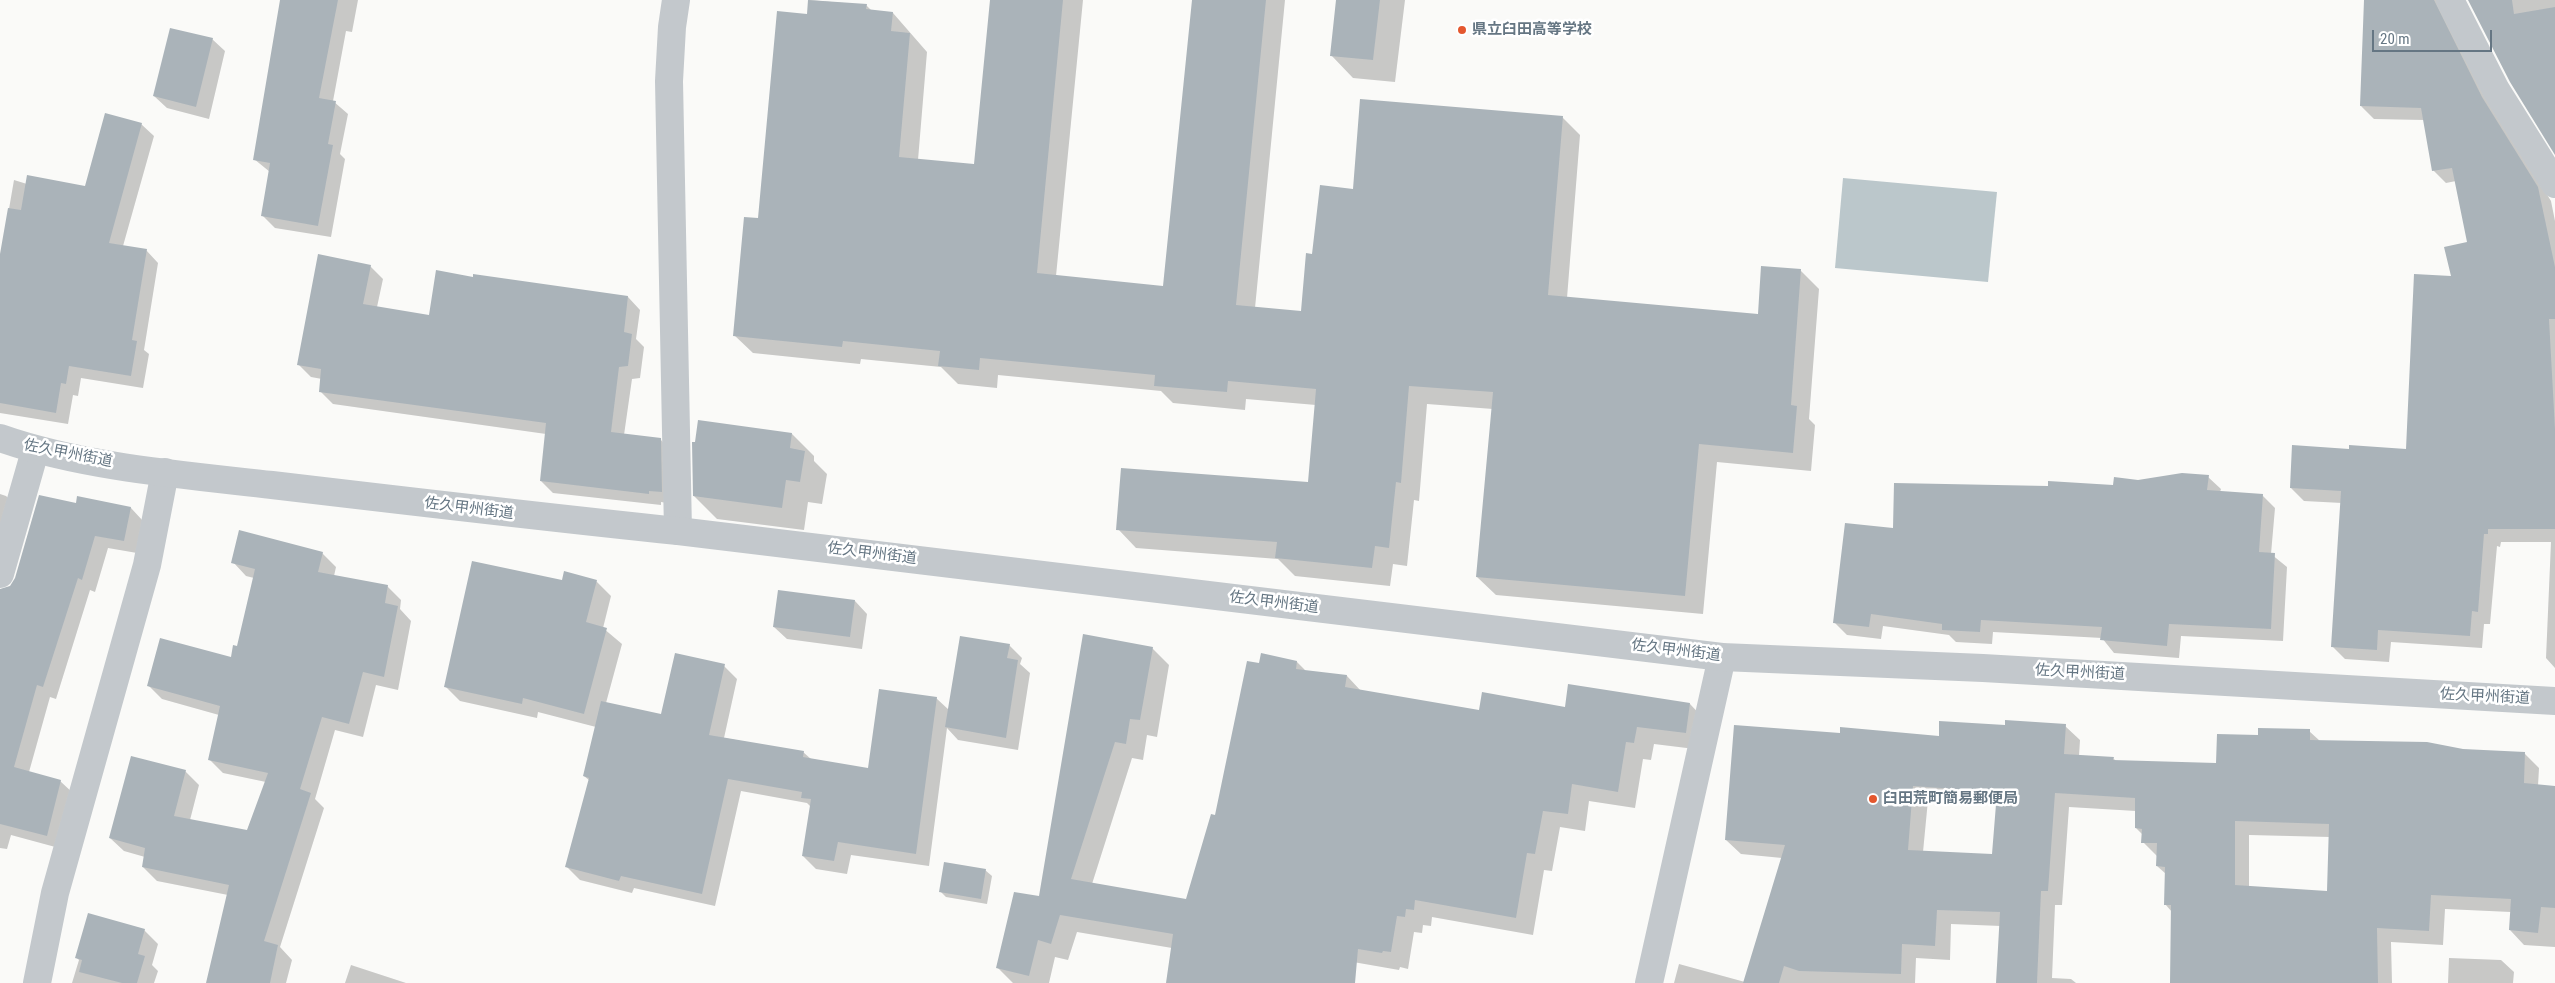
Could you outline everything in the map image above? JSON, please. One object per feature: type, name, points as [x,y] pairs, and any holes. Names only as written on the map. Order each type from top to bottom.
[{"type":"street","points":[[676,0],[672,27],[669,81],[678,531]]},
{"type":"street","points":[[2450,0],[2496,90],[2555,184]]},
{"type":"street","name":"佐久甲州街道","points":[[0,438],[35,450],[165,472],[678,531],[1722,657],[1993,668],[2555,701]]},
{"type":"street","points":[[0,574],[35,450]]},
{"type":"street","points":[[37,983],[55,893],[148,566],[165,472]]},
{"type":"street","points":[[1649,983],[1722,657]]},
{"type":"shaded area","points":[[1843,178],[1997,192],[1988,282],[1835,268]]},
{"type":"building","points":[[280,0],[338,0],[319,98],[336,101],[328,144],[333,145],[318,226],[261,216],[270,163],[253,160]]},
{"type":"building","points":[[808,0],[867,4],[866,9],[893,12],[891,31],[910,33],[899,157],[974,164],[990,0],[1063,0],[1037,273],[1163,286],[1192,0],[1266,0],[1236,305],[1301,311],[1306,253],[1312,254],[1320,185],[1353,189],[1360,99],[1563,116],[1548,295],[1758,314],[1761,266],[1801,269],[1791,405],[1797,406],[1793,453],[1699,444],[1685,596],[1476,577],[1493,392],[1409,386],[1401,483],[1396,482],[1389,548],[1375,546],[1372,568],[1275,558],[1277,542],[1116,530],[1121,468],[1308,482],[1316,389],[1228,381],[1227,392],[1154,386],[1155,375],[980,358],[979,370],[938,366],[940,351],[843,341],[842,347],[733,336],[744,217],[758,218],[777,11],[807,14]]},
{"type":"building","points":[[1336,0],[1380,0],[1373,60],[1330,56]]},
{"type":"building","points":[[2364,0],[2434,0],[2482,97],[2538,187],[2555,267],[2555,319],[2549,319],[2555,429],[2555,529],[2488,529],[2488,534],[2484,534],[2478,612],[2472,611],[2470,636],[2378,630],[2377,650],[2331,647],[2341,491],[2290,488],[2292,445],[2349,449],[2349,445],[2406,449],[2414,274],[2451,276],[2444,247],[2467,242],[2452,168],[2432,171],[2421,108],[2360,106]]},
{"type":"building","points":[[2468,0],[2512,0],[2514,14],[2555,7],[2555,155],[2510,82]]},
{"type":"building","points":[[170,28],[213,38],[196,107],[153,96]]},
{"type":"building","points":[[105,113],[142,123],[109,243],[147,249],[132,340],[137,341],[131,376],[69,366],[66,384],[61,383],[56,413],[0,403],[0,254],[8,208],[21,210],[27,175],[85,186]]},
{"type":"building","points":[[318,254],[371,265],[363,304],[429,315],[436,270],[473,277],[473,274],[628,296],[624,332],[632,334],[628,366],[619,367],[611,432],[661,438],[662,492],[649,491],[649,494],[540,481],[546,423],[319,392],[321,369],[297,365]]},
{"type":"building","points":[[698,420],[792,433],[790,448],[805,451],[800,482],[786,480],[782,508],[693,496],[692,442],[695,442]]},
{"type":"building","points":[[2182,473],[2209,475],[2207,490],[2263,494],[2259,552],[2275,553],[2271,629],[2169,624],[2167,646],[2100,640],[2102,627],[1981,620],[1980,632],[1942,630],[1942,624],[1871,614],[1869,627],[1833,623],[1845,523],[1893,528],[1894,483],[2048,486],[2048,481],[2113,485],[2114,477],[2138,480]]},
{"type":"building","points":[[39,495],[76,503],[77,496],[131,507],[124,541],[95,536],[82,580],[78,578],[43,687],[37,685],[14,767],[61,780],[47,836],[0,824],[0,589],[10,586],[15,578]]},
{"type":"building","points":[[239,530],[323,552],[318,572],[388,585],[385,603],[398,606],[384,677],[363,672],[349,724],[322,717],[300,789],[311,793],[264,941],[278,945],[270,983],[206,983],[229,885],[142,867],[145,848],[109,838],[131,756],[186,770],[174,816],[247,830],[268,773],[208,760],[220,706],[147,686],[160,638],[231,657],[233,645],[237,646],[255,569],[231,563]]},
{"type":"building","points":[[472,561],[562,580],[564,571],[597,580],[586,622],[607,628],[584,714],[523,698],[522,704],[444,687]]},
{"type":"building","points":[[778,590],[855,600],[850,637],[773,627]]},
{"type":"building","points":[[1083,634],[1153,647],[1140,720],[1130,719],[1126,744],[1115,742],[1071,879],[1186,899],[1211,814],[1215,815],[1247,661],[1259,663],[1261,653],[1297,661],[1296,669],[1347,675],[1345,687],[1479,710],[1482,692],[1565,707],[1568,684],[1690,703],[1686,733],[1637,727],[1634,743],[1626,742],[1618,792],[1572,784],[1568,814],[1543,811],[1535,854],[1527,853],[1516,918],[1415,900],[1414,910],[1406,909],[1405,917],[1397,916],[1391,952],[1383,951],[1382,953],[1358,949],[1355,983],[1166,983],[1173,934],[1060,915],[1051,944],[1038,940],[1029,976],[996,968],[1014,892],[1039,896]]},
{"type":"building","points":[[960,636],[1010,644],[1007,658],[1018,660],[1006,738],[945,727]]},
{"type":"building","points":[[675,653],[725,664],[709,735],[804,751],[803,757],[868,768],[879,689],[937,697],[916,854],[838,842],[834,861],[802,856],[811,799],[801,798],[802,792],[728,779],[702,894],[621,876],[619,881],[565,867],[589,778],[583,776],[601,701],[661,714]]},
{"type":"building","points":[[2005,720],[2066,724],[2064,754],[2114,757],[2113,760],[2216,763],[2217,734],[2258,735],[2258,728],[2310,729],[2310,740],[2427,742],[2463,749],[2525,752],[2524,783],[2555,786],[2555,908],[2541,907],[2538,933],[2509,930],[2511,899],[2431,895],[2429,931],[2377,928],[2378,983],[2170,983],[2171,905],[2164,905],[2165,867],[2156,866],[2157,843],[2141,843],[2142,829],[2135,828],[2135,798],[2055,793],[2048,891],[2041,891],[2037,983],[1996,983],[2000,912],[1937,910],[1935,946],[1902,944],[1901,974],[1799,971],[1784,966],[1779,983],[1743,983],[1785,845],[1725,840],[1734,725],[1840,733],[1840,727],[1939,736],[1939,721],[2005,725]],"holes":[[[1913,786],[1997,792],[1992,854],[1908,850]],[[2235,821],[2329,824],[2327,891],[2235,885]]]},
{"type":"building","points":[[944,862],[986,869],[981,899],[939,892]]},
{"type":"building","points":[[88,913],[145,929],[138,954],[145,956],[137,983],[122,983],[79,972],[82,960],[75,958]]},
{"type":"place","name":"県立臼田高等学校","points":[[1462,30]]},
{"type":"place","name":"臼田荒町簡易郵便局","points":[[1873,799]]}]
